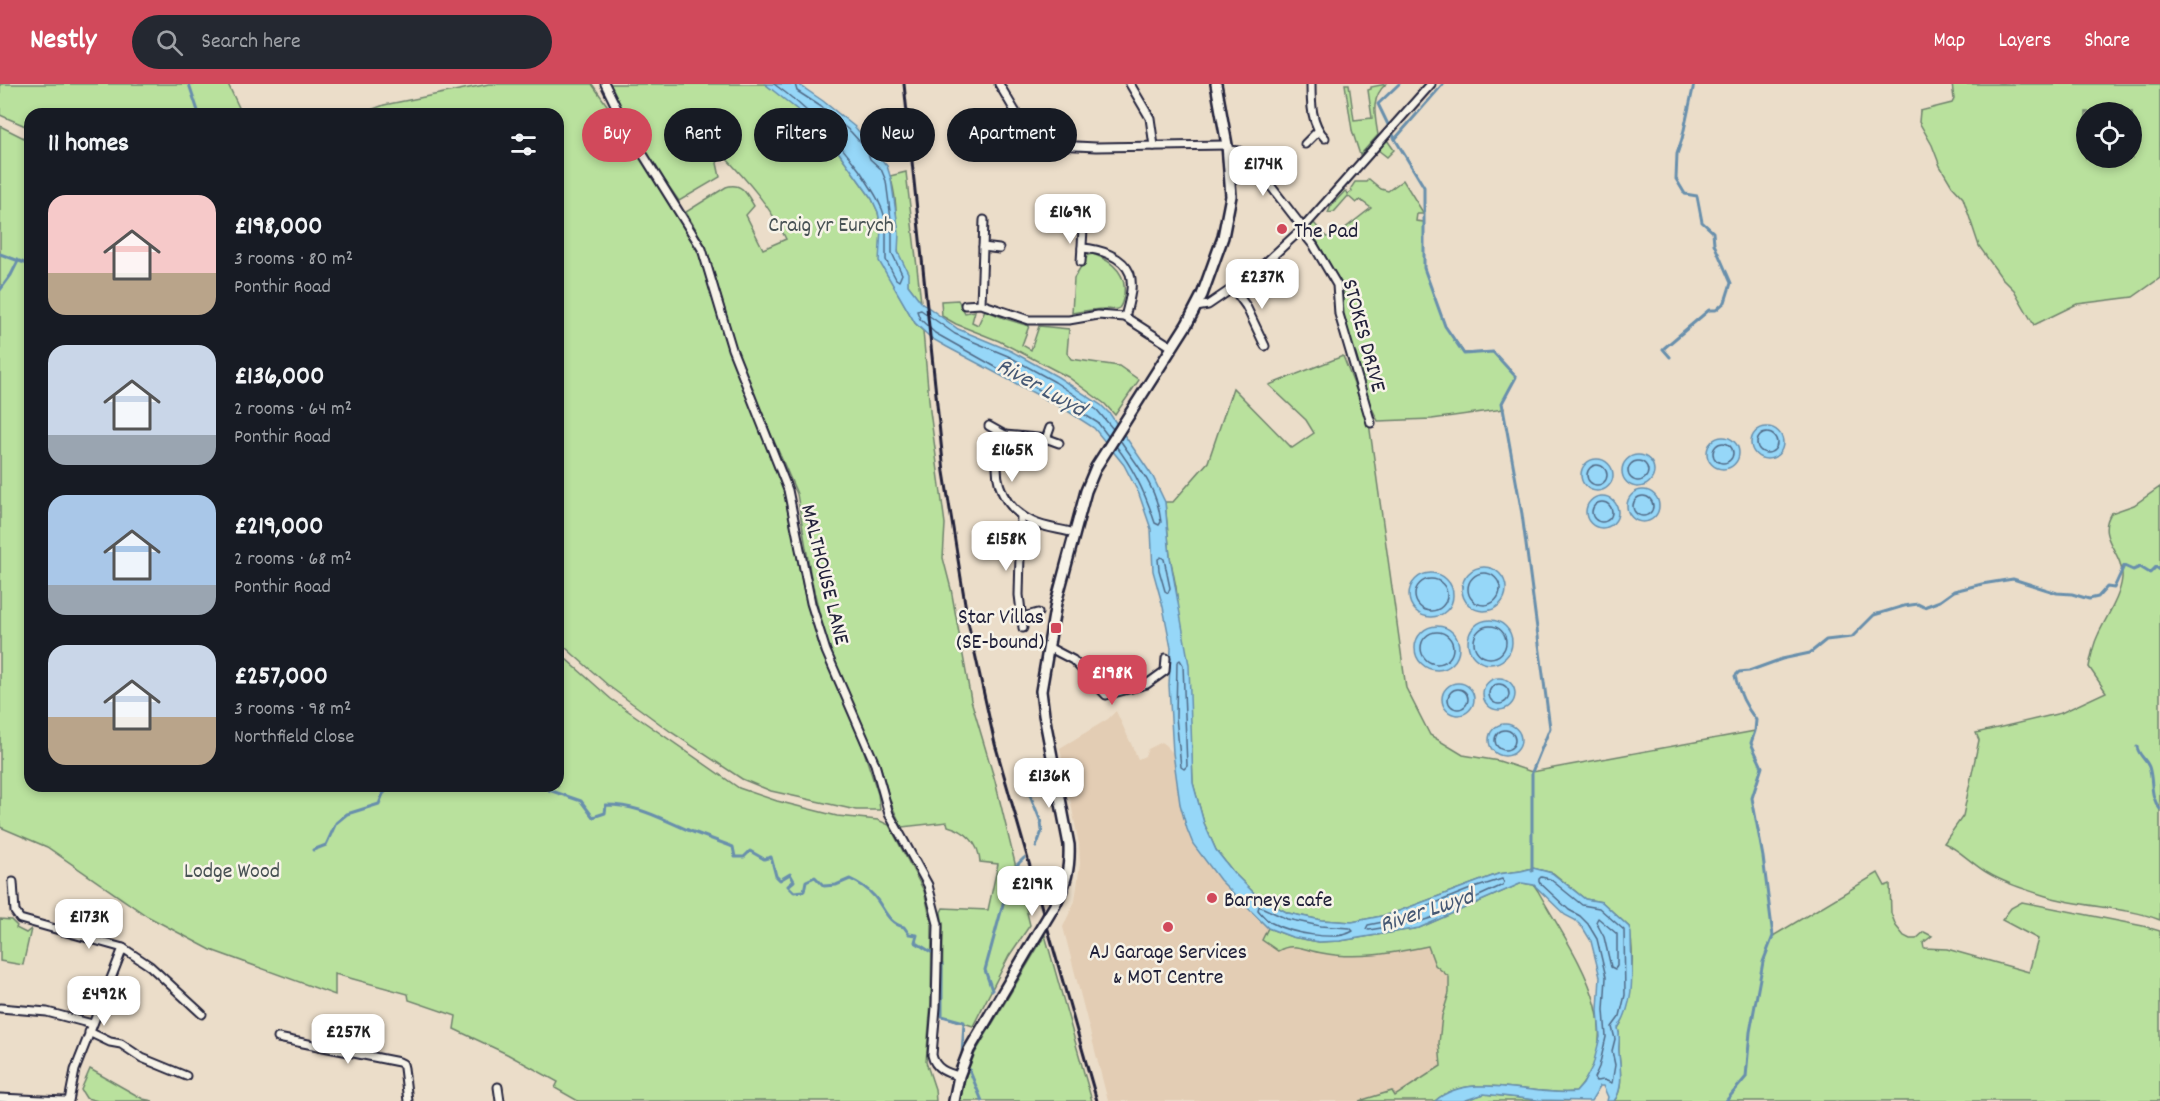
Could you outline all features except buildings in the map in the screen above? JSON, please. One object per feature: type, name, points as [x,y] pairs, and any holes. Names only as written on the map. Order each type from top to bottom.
[{"type":"main road","points":[[954,1101],[959,1076],[969,1050],[1055,905],[1070,865],[1069,845],[1041,691],[1056,603],[1086,491],[1096,467],[1196,307],[1223,237],[1231,196],[1227,148],[1216,84]]},
{"type":"street","name":"MALTHOUSE LANE","points":[[605,84],[626,127],[702,249],[732,349],[781,467],[788,490],[811,603],[826,651],[875,764],[889,814],[928,885],[935,906],[938,924],[933,1055],[934,1062],[945,1072],[959,1076]]},
{"type":"street","points":[[999,84],[1028,134],[1040,142],[1096,147],[1227,148]]},
{"type":"street","points":[[1130,84],[1150,118],[1154,146]]},
{"type":"street","points":[[1311,84],[1311,99],[1318,131],[1325,138]]},
{"type":"street","points":[[1196,307],[1208,305],[1233,288],[1262,266],[1302,229],[1431,84]]},
{"type":"street","points":[[1305,144],[1318,131]]},
{"type":"street","name":"STOKES DRIVE","points":[[1227,148],[1239,151],[1260,172],[1314,246],[1337,285],[1339,314],[1371,423]]},
{"type":"street","points":[[981,304],[984,220]]},
{"type":"street","points":[[1081,262],[1083,229]]},
{"type":"street","points":[[983,247],[999,249]]},
{"type":"street","points":[[1082,248],[1098,248],[1113,256],[1130,275],[1131,288],[1125,317]]},
{"type":"street","points":[[1233,288],[1246,306],[1265,346]]},
{"type":"street","points":[[964,305],[981,304],[1029,320],[1069,320],[1098,315],[1125,317],[1172,347]]},
{"type":"street","points":[[989,426],[1005,435],[1046,439],[1059,443]]},
{"type":"street","points":[[1046,439],[1050,428]]},
{"type":"street","points":[[1005,435],[997,453],[996,465],[999,484],[1007,501],[1021,515],[1035,523],[1074,533]]},
{"type":"street","points":[[1021,515],[1018,568],[1023,628]]},
{"type":"street","points":[[1023,617],[1038,613]]},
{"type":"street","points":[[1048,647],[1073,660],[1106,695],[1147,684],[1165,671],[1166,658]]},
{"type":"street","points":[[13,882],[15,912],[20,919],[123,948],[150,966],[202,1014]]},
{"type":"street","points":[[69,1101],[75,1070],[123,948]]},
{"type":"street","points":[[0,1008],[47,1012],[92,1024]]},
{"type":"street","points":[[89,1032],[110,1042],[121,1044],[142,1058],[186,1076]]},
{"type":"street","points":[[278,1038],[399,1062],[404,1068],[408,1101]]},
{"type":"street","points":[[498,1087],[500,1101]]},
{"type":"street","points":[[0,1098],[64,1101]]},
{"type":"shaded area","points":[[1116,711],[1138,759],[1145,756],[1148,749],[1162,742],[1173,753],[1180,804],[1193,844],[1235,897],[1268,928],[1262,940],[1322,953],[1345,955],[1372,955],[1428,946],[1435,965],[1449,977],[1449,993],[1442,1016],[1439,1043],[1441,1066],[1395,1096],[1359,1101],[1108,1101],[1063,927],[1075,901],[1080,864],[1079,844],[1060,748],[1108,719]]},
{"type":"green space","points":[[0,84],[228,84],[239,108],[24,108],[24,125],[0,115]]},
{"type":"green space","points":[[489,84],[592,84],[609,108],[582,108],[582,162],[644,162],[689,233],[700,257],[725,340],[785,495],[805,597],[820,645],[855,724],[878,794],[880,810],[856,810],[771,791],[742,779],[671,732],[610,687],[564,646],[564,108],[376,108]]},
{"type":"green space","name":"Craig yr Eurych","points":[[610,84],[765,84],[797,108],[754,108],[754,162],[846,162],[872,199],[878,212],[881,228],[880,261],[915,323],[923,331],[930,411],[945,524],[943,558],[951,589],[971,700],[995,781],[1030,925],[1009,956],[973,1026],[942,1016],[943,927],[941,912],[943,908],[988,910],[998,864],[980,862],[977,849],[970,839],[960,831],[948,826],[947,822],[902,827],[891,804],[881,768],[825,638],[811,577],[797,494],[741,365],[713,270],[702,240],[686,212],[726,187],[736,186],[743,190],[754,206],[746,215],[763,249],[786,239],[749,183],[729,162],[742,162],[742,108],[664,108],[664,162],[718,162],[720,177],[679,201],[652,162],[652,108],[622,108]]},
{"type":"green space","points":[[1345,84],[1349,84],[1354,120],[1372,118],[1368,90],[1371,87],[1386,84],[1376,101],[1378,135],[1360,155],[1352,130]]},
{"type":"green space","points":[[1952,84],[2160,84],[2160,278],[2133,297],[2077,304],[2034,325],[2014,290],[2001,277],[1979,246],[1963,198],[1952,186],[1940,166],[1932,145],[1919,122],[1920,111],[1952,103],[1954,99]]},
{"type":"green space","name":"Lodge Wood","points":[[0,126],[24,138],[24,792],[564,792],[564,657],[611,699],[739,788],[777,801],[837,816],[878,820],[889,825],[924,891],[932,925],[931,1002],[926,1062],[935,1089],[936,1101],[578,1101],[555,1088],[558,1082],[454,1029],[456,1016],[409,1000],[408,994],[335,974],[335,995],[211,950],[147,916],[47,847],[0,827]]},
{"type":"green space","points":[[1387,140],[1394,150],[1387,157],[1378,150]]},
{"type":"green space","points":[[906,172],[921,302],[908,285],[907,274],[898,250],[896,203],[890,176]]},
{"type":"green space","points":[[1369,179],[1381,189],[1388,191],[1403,180],[1424,214],[1417,214],[1416,221],[1424,222],[1424,268],[1445,326],[1464,353],[1493,352],[1516,377],[1502,403],[1504,409],[1432,419],[1378,421],[1370,404],[1342,310],[1344,289],[1309,227],[1314,223],[1326,237],[1335,236],[1371,208],[1360,200],[1356,203],[1348,196],[1334,212],[1328,213],[1331,206],[1345,191],[1348,194],[1352,191],[1351,188],[1355,182],[1366,182]]},
{"type":"green space","points":[[1093,254],[1112,264],[1121,274],[1124,287],[1122,302],[1116,309],[1072,313],[1074,278],[1088,255]]},
{"type":"green space","points":[[958,300],[965,313],[975,311],[972,322],[978,325],[985,310],[1029,326],[1022,345],[1031,350],[1039,326],[1069,329],[1067,353],[1071,359],[1119,366],[1139,380],[1115,415],[1105,404],[1068,377],[999,341],[942,316],[941,301]]},
{"type":"green space","points":[[1343,356],[1369,423],[1406,688],[1430,735],[1463,755],[1499,761],[1532,772],[1755,731],[1751,743],[1762,767],[1752,798],[1763,857],[1773,936],[1878,873],[1885,886],[1890,884],[1891,913],[1896,926],[1904,936],[1916,939],[1924,932],[1932,936],[1923,943],[1924,948],[1947,949],[2029,972],[2038,939],[2002,920],[2011,908],[2022,902],[2160,931],[2160,1101],[1614,1101],[1619,1091],[1621,1078],[1618,1028],[1623,1019],[1630,993],[1632,950],[1629,927],[1602,902],[1585,899],[1553,873],[1532,868],[1498,874],[1391,914],[1352,922],[1321,920],[1288,913],[1258,897],[1234,873],[1216,850],[1204,823],[1193,783],[1190,713],[1165,502],[1173,502],[1208,462],[1233,388],[1292,448],[1314,433],[1306,420],[1269,385]]},
{"type":"green space","points":[[2160,487],[2160,920],[2133,912],[2060,900],[2023,889],[1986,872],[1944,843],[1963,816],[1979,740],[1976,733],[2061,713],[2106,692],[2089,667],[2095,643],[2116,600],[2122,578],[2119,560],[2108,538],[2107,522],[2111,513],[2134,505]]},
{"type":"green space","points":[[1522,883],[1534,885],[1566,938],[1591,990],[1598,1016],[1599,1042],[1592,1067],[1576,1092],[1559,1093],[1484,1086],[1466,1087],[1450,1092],[1435,1101],[1359,1101],[1392,1091],[1395,1096],[1441,1066],[1439,1043],[1442,1016],[1449,993],[1449,977],[1435,965],[1428,946],[1362,956],[1335,955],[1294,947],[1278,951],[1262,940],[1268,928],[1292,937],[1319,942],[1340,941],[1419,928]]},
{"type":"green space","points":[[0,919],[11,920],[17,926],[16,928],[26,933],[31,929],[23,965],[0,961]]},
{"type":"green space","points":[[1045,935],[1092,1101],[960,1101],[966,1075],[975,1053]]},
{"type":"green space","points":[[90,1069],[143,1099],[153,1101],[98,1101],[86,1098],[81,1090]]},
{"type":"green space","points":[[1484,1094],[1537,1100],[1567,1099],[1568,1101],[1463,1101]]},
{"type":"water","points":[[765,84],[798,84],[832,108],[795,108]]},
{"type":"water","name":"River Lwyd","points":[[848,121],[860,133],[860,162],[883,162],[887,166],[899,233],[898,252],[908,273],[908,285],[921,302],[958,329],[1011,351],[1058,377],[1101,405],[1110,414],[1153,477],[1165,502],[1170,557],[1189,665],[1193,783],[1204,823],[1216,850],[1234,873],[1258,897],[1288,913],[1321,920],[1352,922],[1391,914],[1498,874],[1533,868],[1552,873],[1585,899],[1602,902],[1629,927],[1631,933],[1632,982],[1628,1006],[1618,1028],[1621,1078],[1614,1101],[1607,1101],[1608,1097],[1603,1086],[1600,1086],[1591,1101],[1537,1100],[1484,1094],[1463,1101],[1435,1101],[1450,1092],[1466,1087],[1484,1086],[1559,1093],[1576,1092],[1593,1065],[1600,1037],[1598,1010],[1600,977],[1591,941],[1575,920],[1565,915],[1534,885],[1522,883],[1419,928],[1340,941],[1319,942],[1292,937],[1268,928],[1220,880],[1193,844],[1180,804],[1173,753],[1169,685],[1171,648],[1153,571],[1151,529],[1139,494],[1124,465],[1094,428],[1066,410],[931,338],[915,323],[879,261],[881,228],[878,212],[872,199],[846,162],[848,162]]},
{"type":"water","points":[[1767,427],[1778,432],[1783,443],[1778,454],[1767,459],[1756,454],[1751,443],[1756,432]]},
{"type":"water","points":[[1723,437],[1734,442],[1739,453],[1734,464],[1723,469],[1712,464],[1707,453],[1712,442]]},
{"type":"water","points":[[1638,455],[1649,460],[1654,471],[1649,482],[1638,487],[1627,482],[1622,471],[1627,460]]},
{"type":"water","points":[[1597,459],[1608,464],[1613,475],[1608,486],[1597,491],[1586,486],[1581,475],[1586,464]]},
{"type":"water","points":[[1643,490],[1654,495],[1659,506],[1654,517],[1643,522],[1632,517],[1627,506],[1632,495]]},
{"type":"water","points":[[1602,496],[1613,501],[1618,512],[1613,523],[1602,528],[1591,523],[1586,512],[1591,501]]},
{"type":"water","points":[[1484,567],[1493,568],[1500,573],[1505,580],[1505,598],[1500,605],[1493,610],[1484,611],[1475,610],[1468,605],[1463,598],[1462,589],[1463,580],[1468,573],[1475,568]]},
{"type":"water","points":[[1431,573],[1440,574],[1447,579],[1452,586],[1452,604],[1447,611],[1440,616],[1431,617],[1422,616],[1415,611],[1410,604],[1409,595],[1410,586],[1415,579],[1422,574]]},
{"type":"water","points":[[1490,620],[1499,621],[1506,626],[1511,633],[1511,651],[1506,658],[1499,663],[1490,664],[1481,663],[1474,658],[1469,651],[1468,642],[1469,633],[1474,626],[1481,621]]},
{"type":"water","points":[[1437,626],[1446,627],[1453,632],[1458,639],[1458,657],[1453,664],[1446,669],[1437,670],[1428,669],[1421,664],[1416,657],[1415,648],[1416,639],[1421,632],[1428,627]]},
{"type":"water","points":[[1499,678],[1510,683],[1515,694],[1510,705],[1499,710],[1488,705],[1483,694],[1488,683]]},
{"type":"water","points":[[1458,683],[1469,688],[1474,699],[1469,710],[1458,715],[1447,710],[1442,699],[1447,688]]},
{"type":"water","points":[[1505,724],[1516,729],[1521,740],[1516,751],[1505,756],[1494,751],[1489,740],[1494,729]]},
{"type":"waterway","points":[[189,84],[197,108]]},
{"type":"waterway","points":[[1399,84],[1378,104],[1395,139],[1424,187],[1424,268],[1445,326],[1464,354],[1493,352],[1516,377],[1502,403],[1522,514],[1550,728],[1532,772],[1532,871]]},
{"type":"waterway","points":[[1395,139],[1443,84]]},
{"type":"waterway","points":[[1670,357],[1663,349],[1709,310],[1716,310],[1725,302],[1731,283],[1714,244],[1713,232],[1702,222],[1697,196],[1685,194],[1676,179],[1677,154],[1694,84]]},
{"type":"waterway","points":[[0,254],[24,263]]},
{"type":"waterway","points":[[0,290],[18,261]]},
{"type":"waterway","points":[[1726,1101],[1746,1077],[1750,1032],[1763,962],[1773,936],[1763,857],[1752,798],[1762,767],[1751,743],[1756,720],[1743,699],[1735,676],[1739,672],[1810,653],[1826,640],[1852,637],[1874,615],[1904,606],[1918,604],[1924,607],[1940,601],[1954,591],[1982,584],[2013,579],[2057,593],[2089,599],[2098,597],[2107,587],[2114,588],[2124,566],[2133,570],[2140,567],[2150,573],[2156,567],[2160,570]]},
{"type":"waterway","points":[[2137,747],[2149,767],[2153,794],[2160,809]]},
{"type":"waterway","points":[[1020,770],[1041,822],[1042,831],[1036,847]]},
{"type":"waterway","points":[[313,850],[326,845],[336,823],[347,814],[379,804],[385,792]]},
{"type":"waterway","points":[[555,792],[581,801],[593,817],[605,813],[606,805],[629,807],[733,847],[735,857],[744,857],[750,851],[764,859],[771,857],[776,876],[780,880],[790,874],[794,881],[788,886],[794,892],[804,891],[806,881],[815,877],[824,886],[836,885],[850,879],[869,891],[894,922],[904,927],[909,934],[917,935],[915,942],[931,952]]},
{"type":"waterway","points":[[992,990],[985,970],[1009,882],[1015,867],[1024,858]]},
{"type":"waterway","points":[[942,964],[942,1016],[964,1022],[962,1055]]},
{"type":"waterway","points":[[969,1069],[982,1101]]},
{"type":"railway","points":[[904,84],[944,472],[968,622],[995,744],[1097,1101]]},
{"type":"place","name":"The Pad","points":[[1282,229]]},
{"type":"place","name":"Star Villas (SE-bound)","points":[[1056,628]]},
{"type":"place","name":"Barneys cafe","points":[[1212,898]]},
{"type":"place","name":"AJ Garage Services & MOT Centre","points":[[1168,927]]}]
